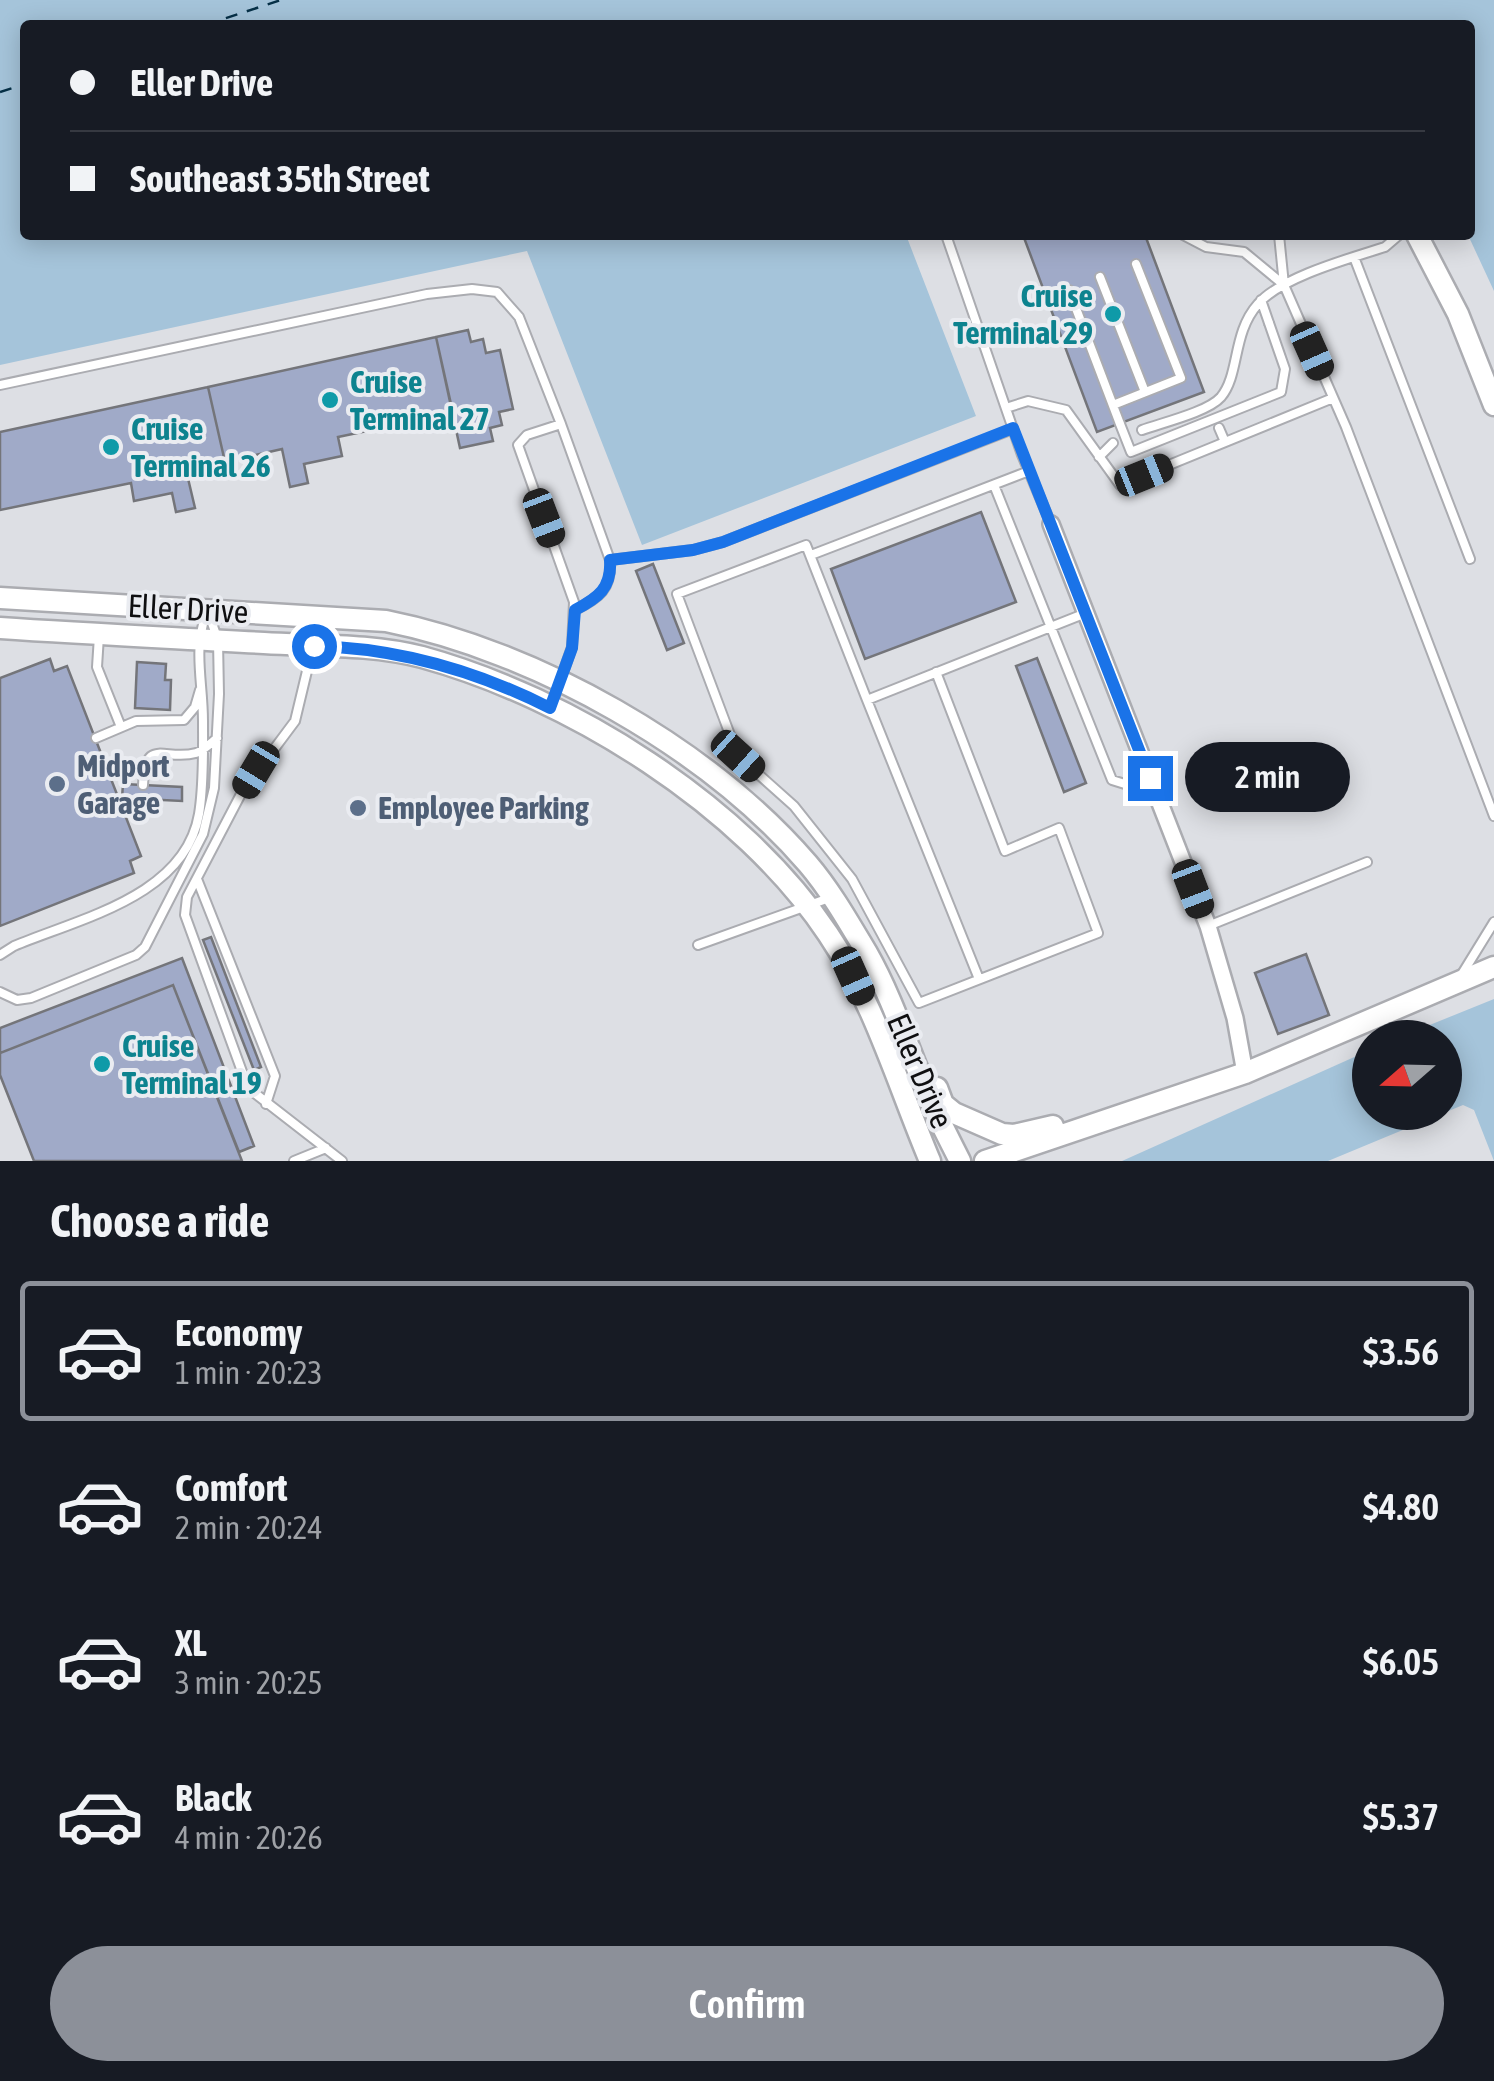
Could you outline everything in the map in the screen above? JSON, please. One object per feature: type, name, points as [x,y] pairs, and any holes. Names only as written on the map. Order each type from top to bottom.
[{"type":"street","points":[[1420,240],[1458,314],[1494,405]]},
{"type":"street","points":[[1051,524],[1208,926],[1235,1018],[1245,1073]]},
{"type":"street","name":"Eller Drive","points":[[0,598],[320,616],[438,632],[518,661],[633,722],[718,781],[795,850],[832,897],[867,954],[960,1161]]},
{"type":"street","name":"Eller Drive","points":[[0,628],[314,646],[421,657],[522,694],[623,748],[706,807],[765,858],[807,906],[853,976],[930,1161]]},
{"type":"street","points":[[985,1161],[1245,1073],[1494,967]]},
{"type":"street","points":[[898,1021],[926,1057],[943,1104],[954,1113],[1002,1134],[1030,1132],[1079,1118],[1193,1078],[1216,1083]]},
{"type":"lane","points":[[948,240],[1051,524]]},
{"type":"lane","points":[[1193,240],[1206,247],[1244,252],[1284,286]]},
{"type":"lane","points":[[1279,240],[1284,286],[1333,398],[1494,816]]},
{"type":"lane","points":[[1142,430],[1212,409],[1222,396],[1242,325],[1260,300],[1393,240]]},
{"type":"lane","points":[[1354,257],[1470,559]]},
{"type":"lane","points":[[1113,405],[1182,378],[1136,264]]},
{"type":"lane","points":[[1100,278],[1145,392]]},
{"type":"lane","points":[[0,385],[427,294],[472,289],[496,292],[519,317],[610,560],[611,576],[604,592],[575,610]]},
{"type":"lane","points":[[1068,290],[1131,452],[1282,392],[1286,369],[1260,300]]},
{"type":"lane","points":[[1006,408],[1028,401],[1066,410],[1120,485],[1333,398]]},
{"type":"lane","points":[[550,708],[572,648],[575,610],[570,584],[518,445],[527,435],[561,424]]},
{"type":"lane","points":[[610,560],[693,550],[723,542],[1013,428]]},
{"type":"lane","points":[[1219,428],[1225,442]]},
{"type":"lane","points":[[1098,457],[1113,443]]},
{"type":"lane","points":[[810,555],[1030,471]]},
{"type":"lane","points":[[994,484],[1112,780],[1128,785],[1150,778]]},
{"type":"lane","points":[[936,672],[1005,851],[1059,828],[1098,933],[920,1003],[852,879],[794,806],[738,756],[677,594],[806,544],[979,979]]},
{"type":"lane","points":[[0,992],[16,1000],[31,998],[136,955],[145,947],[203,834],[214,788],[217,738],[207,610]]},
{"type":"lane","points":[[0,955],[138,894],[162,880],[179,863],[200,812],[207,610]]},
{"type":"lane","points":[[867,700],[1086,613]]},
{"type":"lane","points":[[320,616],[289,732],[256,770],[185,905],[188,928],[248,1088],[341,1161]]},
{"type":"lane","points":[[99,634],[97,667],[121,727]]},
{"type":"lane","points":[[96,738],[136,722],[184,720],[195,707],[202,681]]},
{"type":"lane","points":[[143,785],[143,768],[155,753],[193,753],[217,738]]},
{"type":"lane","points":[[1208,926],[1367,862]]},
{"type":"lane","points":[[197,879],[275,1076],[266,1104]]},
{"type":"lane","points":[[698,945],[832,897]]},
{"type":"lane","points":[[1452,985],[1469,966],[1494,922]]},
{"type":"lane","points":[[294,1161],[326,1148]]},
{"type":"water","points":[[0,0],[1494,0],[1494,291],[1470,240],[1475,240],[1475,20],[20,20],[20,240],[908,240],[976,416],[642,545],[527,251],[0,365]]},
{"type":"water","points":[[1494,999],[1494,1161],[1474,1110],[1462,1105],[1462,1020],[1442,1020]]},
{"type":"water","points":[[1352,1058],[1352,1130],[1403,1130],[1328,1161],[1122,1161]]},
{"type":"building","name":"Cruise Terminal 29","points":[[1025,240],[1147,240],[1204,392],[1097,432]]},
{"type":"building","points":[[468,330],[471,342],[483,339],[486,353],[500,350],[513,409],[499,412],[502,425],[490,428],[493,441],[460,448],[436,337]]},
{"type":"building","name":"Cruise Terminal 27","points":[[436,337],[453,413],[338,437],[342,456],[304,464],[308,483],[290,487],[282,449],[225,462],[208,387]]},
{"type":"building","name":"Cruise Terminal 26","points":[[208,387],[225,462],[186,470],[195,508],[176,512],[172,493],[134,501],[131,483],[0,510],[0,432]]},
{"type":"building","points":[[981,512],[1016,602],[865,659],[831,569]]},
{"type":"building","points":[[653,564],[684,643],[667,650],[636,571]]},
{"type":"building","points":[[1037,658],[1086,783],[1064,792],[1016,666]]},
{"type":"building","name":"Midport Garage","points":[[50,659],[54,671],[67,666],[141,856],[130,861],[134,873],[0,926],[0,678]]},
{"type":"building","points":[[137,662],[166,664],[165,680],[171,680],[170,710],[135,708]]},
{"type":"building","points":[[123,784],[182,787],[182,801],[122,798]]},
{"type":"building","points":[[211,937],[261,1067],[254,1070],[203,940]]},
{"type":"building","points":[[1306,954],[1329,1015],[1278,1034],[1255,973]]},
{"type":"building","points":[[182,958],[254,1146],[239,1152],[173,985],[0,1053],[0,1028]]},
{"type":"building","name":"Cruise Terminal 19","points":[[173,985],[242,1161],[34,1161],[0,1075],[0,1053]]},
{"type":"ferry route","points":[[220,20],[281,0]]},
{"type":"ferry route","points":[[0,92],[20,86]]},
{"type":"place","name":"Cruise Terminal 29","points":[[1113,314]]},
{"type":"place","name":"Cruise Terminal 27","points":[[330,400]]},
{"type":"place","name":"Cruise Terminal 26","points":[[111,447]]},
{"type":"place","name":"Midport Garage","points":[[57,784]]},
{"type":"place","name":"Employee Parking","points":[[358,808]]},
{"type":"place","name":"Cruise Terminal 19","points":[[102,1064]]},
{"type":"route","points":[[314,646],[421,657],[550,708],[572,648],[575,610],[604,592],[611,576],[610,560],[693,550],[723,542],[1013,428],[1150,778]]}]
